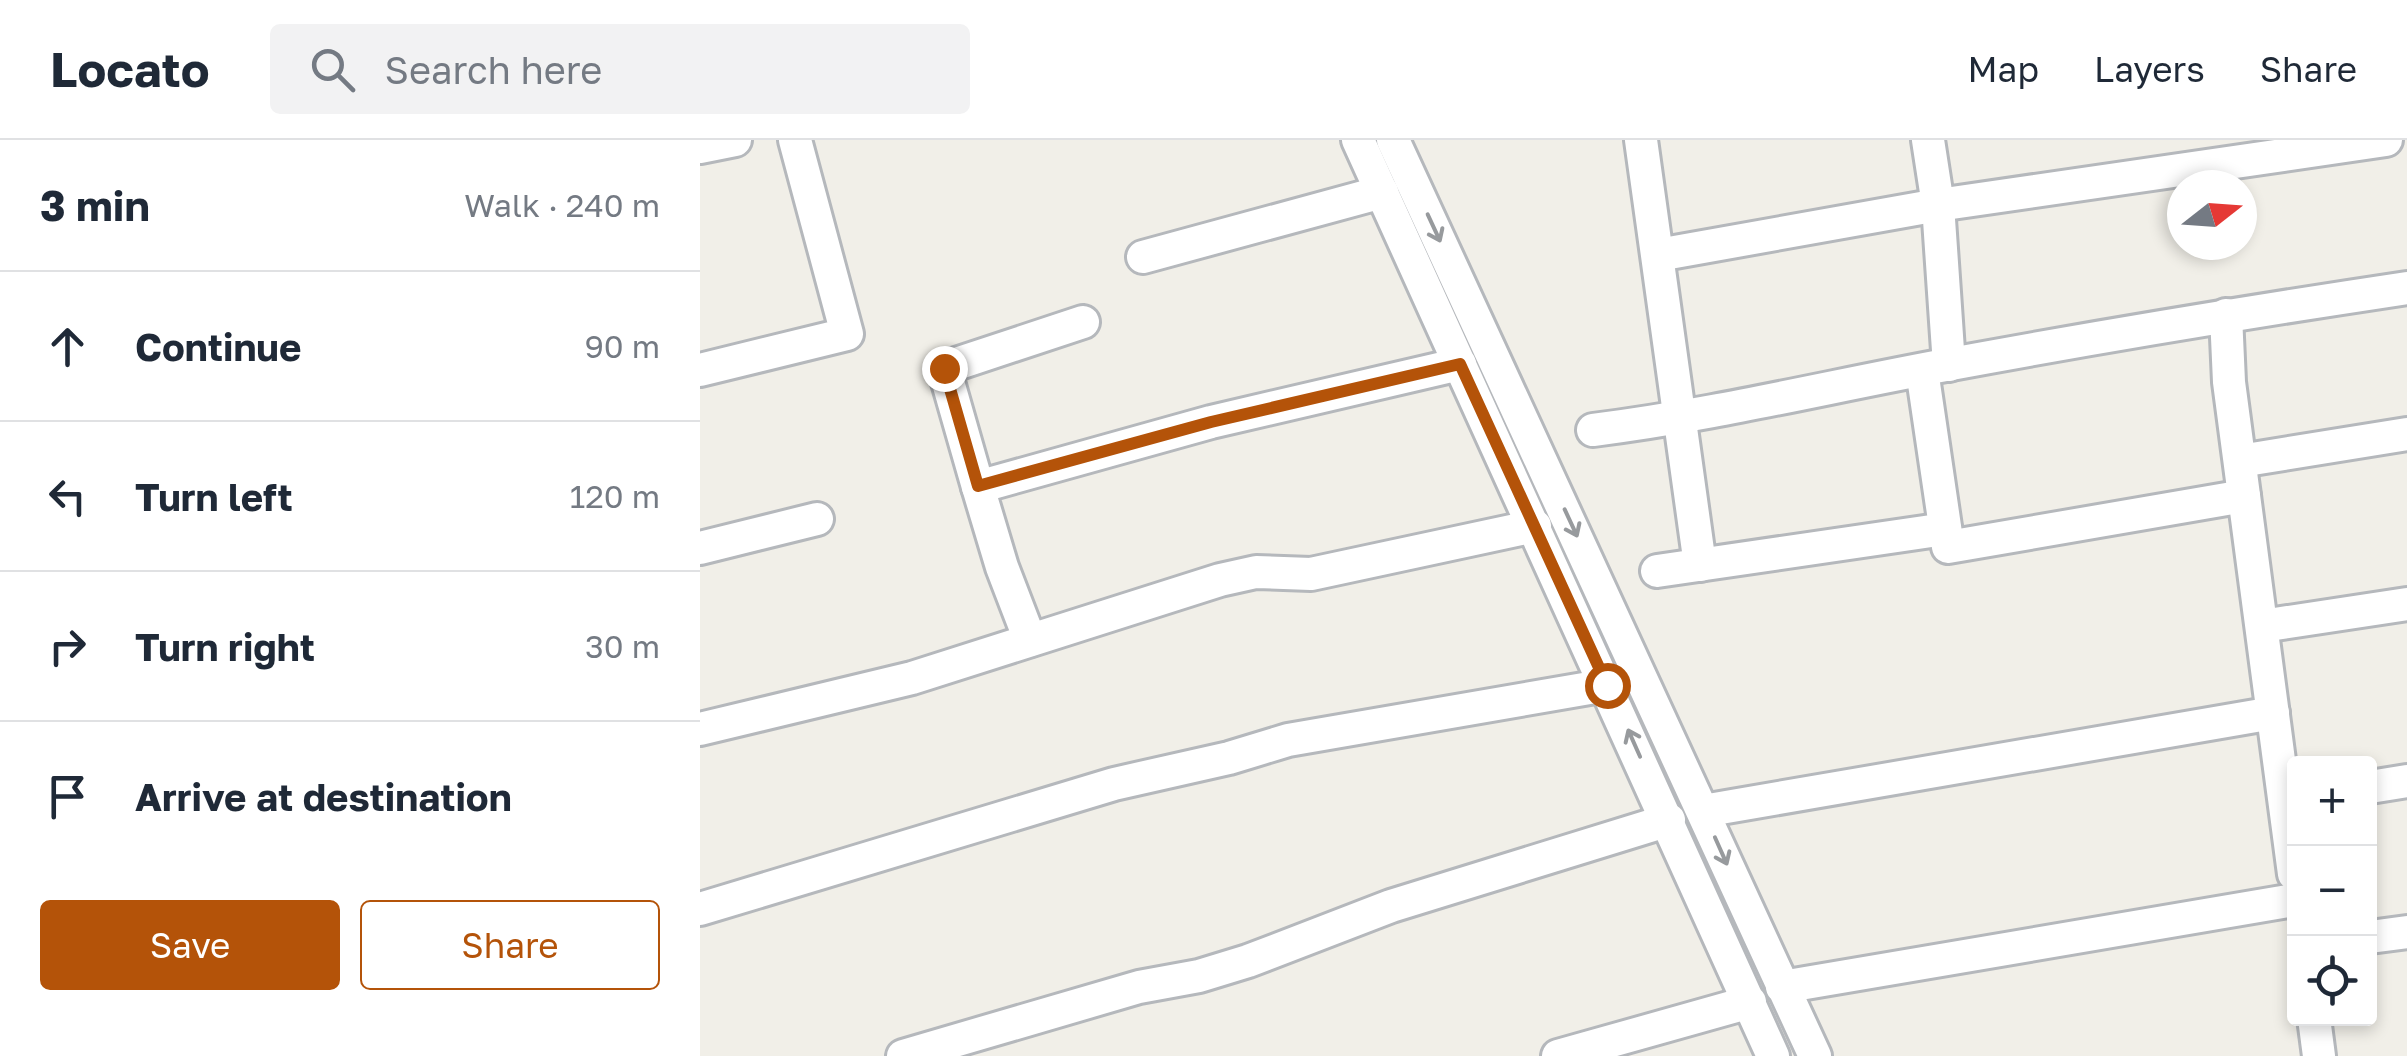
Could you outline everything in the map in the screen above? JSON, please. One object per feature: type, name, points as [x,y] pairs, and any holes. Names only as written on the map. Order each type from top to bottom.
[{"type":"street","points":[[700,147],[735,140]]},
{"type":"street","points":[[700,370],[847,334],[795,140]]},
{"type":"street","points":[[1358,140],[1774,1056]]},
{"type":"street","points":[[1393,140],[1816,1056]]},
{"type":"street","points":[[1641,140],[1700,565]]},
{"type":"street","points":[[1928,140],[1938,205],[1936,367],[1948,547],[2244,496]]},
{"type":"street","points":[[1658,255],[2274,148],[2386,140]]},
{"type":"street","points":[[1142,257],[1382,192]]},
{"type":"street","points":[[1592,430],[1682,419],[1936,367],[2226,315],[2407,288]]},
{"type":"street","points":[[2226,315],[2229,382],[2273,713],[2287,783]]},
{"type":"street","points":[[1030,640],[1002,567],[944,368],[1083,322]]},
{"type":"street","points":[[978,486],[1211,422],[1460,364]]},
{"type":"street","points":[[2240,461],[2407,434]]},
{"type":"street","points":[[700,548],[817,519]]},
{"type":"street","points":[[700,730],[912,678],[1220,580],[1256,572],[1311,574],[1534,526]]},
{"type":"street","points":[[1657,571],[1945,529]]},
{"type":"street","points":[[2262,626],[2407,604]]},
{"type":"street","points":[[700,909],[1114,784],[1288,740],[1607,685]]},
{"type":"street","points":[[1703,811],[2273,713]]},
{"type":"street","points":[[2377,785],[2407,781]]},
{"type":"street","points":[[903,1056],[1139,986],[1199,976],[1248,961],[1390,906],[1669,820]]},
{"type":"street","points":[[1782,987],[2287,901]]},
{"type":"street","points":[[2377,936],[2407,932]]},
{"type":"street","points":[[1558,1056],[1750,1002]]},
{"type":"street","points":[[2315,1026],[2319,1056]]},
{"type":"route","points":[[944,368],[978,486],[1211,422],[1460,364],[1607,685]]}]
